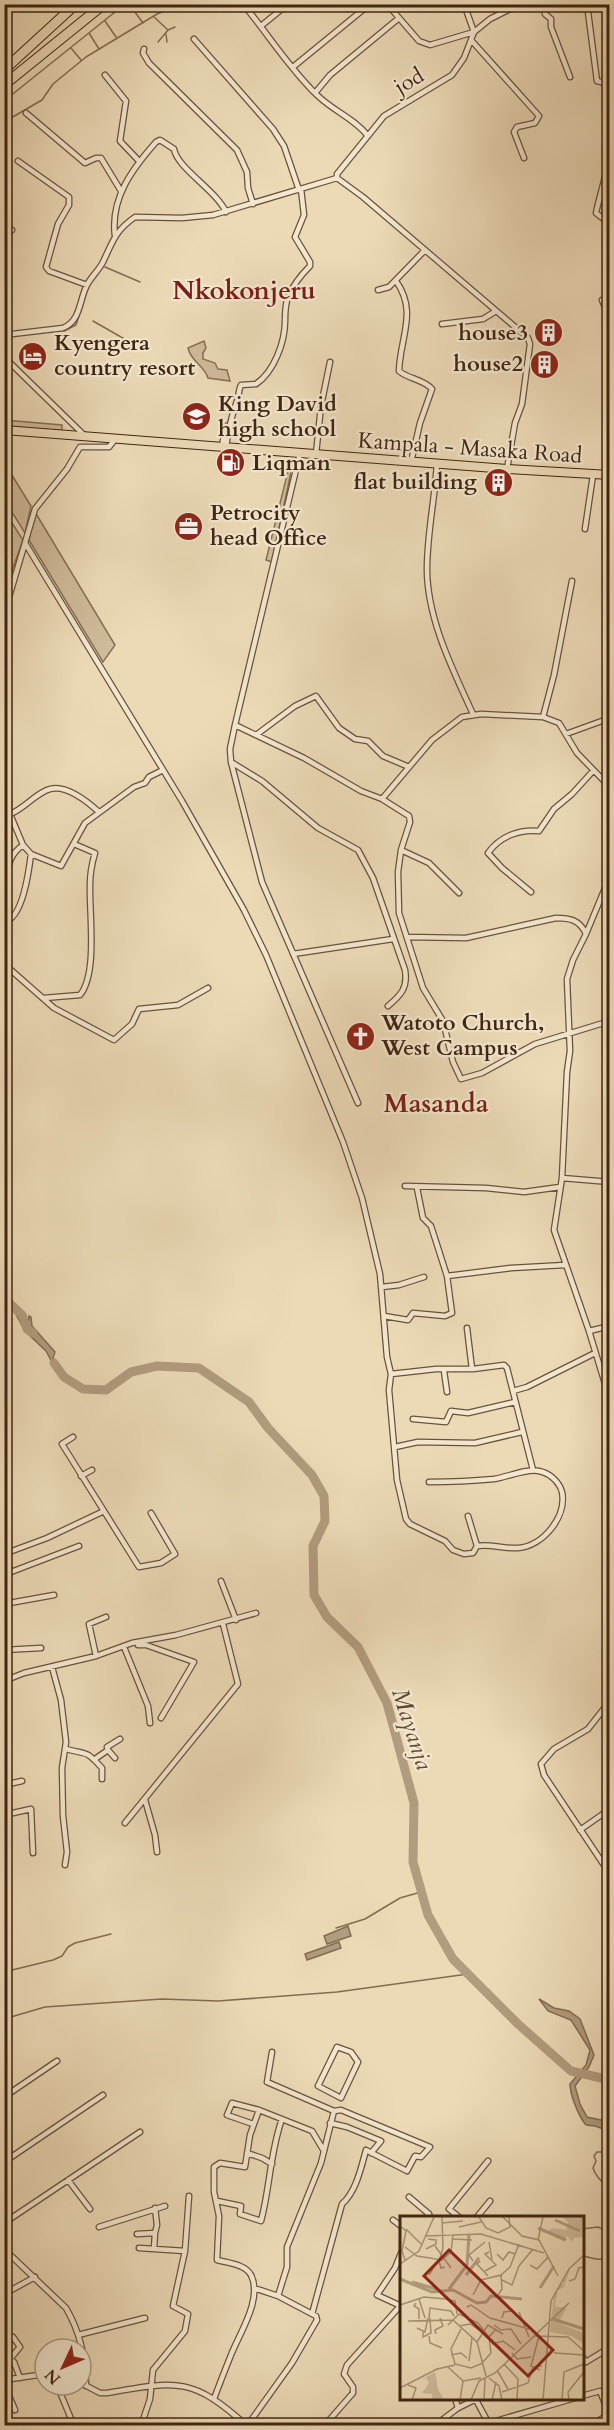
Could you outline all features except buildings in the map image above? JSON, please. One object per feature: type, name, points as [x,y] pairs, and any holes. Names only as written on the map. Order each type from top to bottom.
[{"type":"highway","points":[[4,70],[76,4]]},
{"type":"highway","points":[[4,86],[104,4]]},
{"type":"highway","name":"Kampala - Masaka Road","points":[[4,430],[609,475]]},
{"type":"street","points":[[243,4],[315,93],[332,109],[355,123],[368,135]]},
{"type":"street","points":[[261,26],[288,4]]},
{"type":"street","points":[[293,67],[370,4]]},
{"type":"street","points":[[387,4],[426,45],[474,32],[490,19],[520,4]]},
{"type":"street","points":[[464,4],[474,32]]},
{"type":"street","points":[[543,4],[545,14],[551,19],[551,27],[570,78]]},
{"type":"street","points":[[587,4],[597,81],[609,84]]},
{"type":"street","points":[[315,93],[330,75],[399,18]]},
{"type":"street","name":"jod","points":[[337,178],[368,135],[391,110],[452,75],[464,58],[474,32]]},
{"type":"street","points":[[194,39],[273,129],[284,146],[300,190],[304,216],[296,237],[310,262],[310,266],[299,277],[288,297],[282,339],[277,356],[268,373],[256,384],[241,385],[232,411],[224,447]]},
{"type":"street","points":[[471,40],[540,116],[535,123],[518,127],[514,132],[524,158]]},
{"type":"street","points":[[144,49],[143,53],[149,63],[196,112],[237,150],[247,172],[248,188],[253,204]]},
{"type":"street","points":[[105,75],[126,101],[120,141],[139,161]]},
{"type":"street","points":[[26,113],[85,163],[101,158],[121,191]]},
{"type":"street","points":[[115,236],[114,224],[121,191],[139,161],[160,140],[172,147],[181,162],[219,198],[226,212]]},
{"type":"street","points":[[609,147],[609,161],[605,169],[596,213],[609,224]]},
{"type":"street","points":[[18,161],[69,197],[69,205],[58,224],[46,267],[49,271],[87,285]]},
{"type":"street","points":[[4,335],[69,326],[77,315],[87,285],[104,261],[115,236],[135,217],[200,218],[337,178],[528,338],[530,344],[525,367],[522,404],[515,423],[507,469]]},
{"type":"street","points":[[4,227],[12,230]]},
{"type":"street","points":[[378,290],[387,289],[425,250]]},
{"type":"street","points":[[396,281],[404,294],[408,311],[399,371],[403,375],[426,383],[432,389],[420,423],[411,462]]},
{"type":"street","points":[[602,300],[609,320]]},
{"type":"street","points":[[442,324],[483,319],[496,311]]},
{"type":"street","points":[[224,447],[229,410],[233,407],[238,385],[256,383],[268,370],[275,353]]},
{"type":"street","points":[[4,357],[85,437]]},
{"type":"street","points":[[316,454],[321,406],[330,362]]},
{"type":"street","points":[[4,614],[34,509],[67,470],[80,447],[109,447],[116,438]]},
{"type":"street","points":[[300,453],[235,725],[230,749],[231,762],[262,882],[358,1103]]},
{"type":"street","points":[[437,463],[428,564],[429,596],[440,635],[473,714]]},
{"type":"street","points":[[585,529],[593,475]]},
{"type":"street","points":[[25,543],[214,855],[270,965],[350,1161],[370,1228],[382,1287],[387,1357],[391,1374],[389,1390],[397,1479],[408,1521],[445,1540],[453,1550],[464,1554],[473,1553],[477,1546],[468,1516]]},
{"type":"street","points":[[543,717],[554,675],[572,581]]},
{"type":"street","points":[[256,735],[295,706],[316,696],[339,728],[355,739],[368,741],[383,756],[408,767]]},
{"type":"street","points":[[382,799],[439,733],[462,717],[473,714],[543,717],[559,723],[577,753],[609,787]]},
{"type":"street","points":[[566,734],[609,718]]},
{"type":"street","points":[[235,725],[304,758],[361,791],[382,799],[409,816],[410,822],[401,850],[398,872],[399,913],[423,988],[443,1022],[453,1062],[461,1079],[482,1073],[534,1044],[609,1021]]},
{"type":"street","points":[[231,762],[262,781],[318,828],[358,850],[373,878],[405,970],[407,982],[402,993],[388,1006]]},
{"type":"street","points":[[4,806],[10,814],[23,845],[31,854],[61,866],[85,823],[134,787],[145,783],[149,777],[163,770]]},
{"type":"street","points":[[531,892],[502,868],[489,853],[492,847],[511,834],[525,830],[539,831],[554,809],[573,794],[593,771]]},
{"type":"street","points":[[10,814],[49,789],[60,789],[81,796],[99,812]]},
{"type":"street","points":[[44,998],[80,995],[89,972],[92,939],[89,886],[95,853],[74,844]]},
{"type":"street","points":[[4,891],[8,878],[7,865],[16,850],[23,845]]},
{"type":"street","points":[[401,850],[429,863],[459,893]]},
{"type":"street","points":[[4,922],[12,919],[23,897],[31,854]]},
{"type":"street","points":[[609,876],[567,979],[566,996],[570,1032],[562,1178],[554,1230],[589,1331],[609,1400]]},
{"type":"street","points":[[407,937],[466,938],[556,918],[568,918],[579,923],[586,934]]},
{"type":"street","points":[[293,954],[393,939]]},
{"type":"street","points":[[4,964],[54,1008],[114,1040],[132,1024],[139,1009],[178,1005],[208,988]]},
{"type":"street","points":[[562,1178],[609,1182]]},
{"type":"street","points":[[405,1186],[486,1188],[524,1192],[560,1187]]},
{"type":"street","points":[[384,1316],[408,1320],[416,1313],[450,1316],[452,1313],[447,1276],[431,1226],[423,1218],[417,1188]]},
{"type":"street","points":[[447,1276],[511,1268],[565,1265]]},
{"type":"street","points":[[382,1287],[399,1285],[424,1277]]},
{"type":"street","points":[[589,1331],[609,1326]]},
{"type":"street","points":[[467,1328],[472,1369]]},
{"type":"street","points":[[513,1391],[527,1387],[595,1353]]},
{"type":"street","points":[[391,1374],[504,1365],[507,1368],[533,1470]]},
{"type":"street","points":[[444,1371],[447,1392]]},
{"type":"street","points":[[413,1419],[446,1422],[451,1411],[468,1413],[515,1402]]},
{"type":"street","points":[[395,1447],[418,1442],[475,1443],[522,1432]]},
{"type":"street","points":[[73,1437],[62,1444],[139,1568],[161,1563],[175,1554],[151,1513]]},
{"type":"street","points":[[81,1476],[92,1470]]},
{"type":"street","points":[[429,1482],[493,1479],[533,1470],[549,1475],[559,1485],[562,1502],[552,1529],[517,1548],[491,1544],[477,1546]]},
{"type":"street","points":[[79,1546],[10,1572],[4,1554],[47,1538],[105,1511]]},
{"type":"street","points":[[221,1581],[236,1620]]},
{"type":"street","points":[[4,1604],[54,1595]]},
{"type":"street","points":[[4,1681],[24,1673],[96,1656],[132,1643],[223,1624],[256,1613]]},
{"type":"street","points":[[96,1656],[89,1624],[106,1617]]},
{"type":"street","points":[[125,1823],[238,1684],[223,1624]]},
{"type":"street","points":[[132,1643],[146,1645],[194,1662],[161,1718]]},
{"type":"street","points":[[124,1647],[148,1706],[150,1723]]},
{"type":"street","points":[[4,1650],[41,1648]]},
{"type":"street","points":[[52,1667],[61,1700],[66,1749],[62,1768],[63,1816],[67,1852],[65,1865]]},
{"type":"street","points":[[609,1701],[588,1729],[554,1749],[541,1764],[544,1775],[609,1874]]},
{"type":"street","points":[[95,1759],[108,1750],[107,1747],[120,1739]]},
{"type":"street","points":[[66,1749],[86,1752],[95,1759],[102,1768],[102,1779]]},
{"type":"street","points":[[108,1750],[115,1758]]},
{"type":"street","points":[[4,1785],[22,1781]]},
{"type":"street","points":[[145,1800],[155,1835],[157,1852]]},
{"type":"street","points":[[4,1815],[31,1809],[33,1853]]},
{"type":"street","points":[[580,1830],[609,1809]]},
{"type":"street","points":[[4,1831],[6,1846]]},
{"type":"street","points":[[337,2047],[351,2052],[358,2062],[354,2070],[341,2098],[318,2086],[337,2047]]},
{"type":"street","points":[[272,2052],[267,2082],[334,2111],[341,2110],[430,2147],[421,2157],[415,2156],[407,2171],[366,2150],[352,2190],[342,2204],[312,2314]]},
{"type":"street","points":[[4,2097],[57,2061]]},
{"type":"street","points":[[4,2162],[103,2095]]},
{"type":"street","points":[[253,2124],[227,2115],[232,2103],[259,2109],[312,2131],[324,2151]]},
{"type":"street","points":[[214,2399],[230,2356],[245,2329],[254,2288],[252,2276],[247,2270],[238,2265],[217,2260],[219,2216],[214,2192],[214,2167],[219,2163],[245,2167],[253,2124],[259,2109]]},
{"type":"street","points":[[278,2296],[286,2266],[287,2247],[313,2185],[334,2111]]},
{"type":"street","points":[[217,2201],[242,2206],[240,2214],[261,2222],[268,2197],[274,2141],[282,2119]]},
{"type":"street","points":[[330,2123],[347,2127],[381,2141],[371,2153]]},
{"type":"street","points":[[4,2223],[140,2132]]},
{"type":"street","points":[[247,2153],[272,2164]]},
{"type":"street","points":[[458,2216],[449,2209],[488,2161]]},
{"type":"street","points":[[68,2180],[90,2208]]},
{"type":"street","points":[[141,2426],[150,2399],[150,2386],[156,2366],[178,2341],[188,2320],[188,2314],[173,2306],[185,2251],[189,2196]]},
{"type":"street","points":[[409,2197],[429,2214],[427,2216]]},
{"type":"street","points":[[478,2216],[490,2201]]},
{"type":"street","points":[[99,2227],[165,2206]]},
{"type":"street","points":[[154,2249],[157,2225],[155,2208]]},
{"type":"street","points":[[393,2220],[400,2225]]},
{"type":"street","points":[[137,2234],[155,2233]]},
{"type":"street","points":[[5,2248],[66,2308],[78,2335],[146,2318]]},
{"type":"street","points":[[139,2248],[185,2251]]},
{"type":"street","points":[[400,2256],[395,2268],[377,2295],[400,2306]]},
{"type":"street","points":[[4,2294],[35,2277]]},
{"type":"street","points":[[93,2390],[107,2393],[161,2384],[185,2386],[214,2399],[247,2426],[317,2324],[316,2316],[278,2296],[254,2288]]},
{"type":"street","points":[[324,2426],[353,2393],[353,2387],[344,2374],[347,2365],[400,2307]]},
{"type":"street","points":[[10,2359],[20,2347],[13,2337]]},
{"type":"street","points":[[584,2359],[586,2362],[609,2348]]},
{"type":"street","points":[[4,2355],[17,2367],[20,2378]]},
{"type":"street","points":[[15,2410],[6,2389],[5,2380],[33,2376]]},
{"type":"street","points":[[584,2395],[600,2391],[609,2414],[584,2426]]},
{"type":"street","points":[[62,2397],[74,2426]]},
{"type":"street","points":[[456,2400],[458,2408]]},
{"type":"street","points":[[434,2426],[458,2408],[475,2400]]},
{"type":"street","points":[[477,2400],[489,2424],[568,2400]]},
{"type":"shaded area","points":[[204,341],[206,348],[203,359],[215,363],[218,369],[227,370],[230,381],[208,378],[192,357],[188,348]]},
{"type":"shaded area","points":[[4,420],[62,425],[62,431],[5,426]]},
{"type":"shaded area","points":[[290,463],[291,472],[272,562],[266,560]]},
{"type":"shaded area","points":[[5,464],[31,506],[25,533],[5,501]]},
{"type":"shaded area","points":[[35,512],[115,645],[103,662],[29,540]]},
{"type":"shaded area","points":[[7,515],[23,540],[8,582],[5,570],[5,520]]},
{"type":"shaded area","points":[[5,1295],[21,1314],[26,1324],[28,1324],[29,1316],[31,1317],[32,1326],[55,1352],[53,1358],[61,1373],[46,1351],[25,1331],[13,1309],[5,1301]]},
{"type":"shaded area","points":[[348,1926],[351,1936],[327,1944],[324,1936]]},
{"type":"shaded area","points":[[339,1942],[341,1948],[307,1960],[305,1954]]},
{"type":"shaded area","points":[[539,1999],[554,2008],[569,2011],[580,2019],[594,2055],[589,2067],[575,2086],[580,2104],[587,2117],[609,2119],[609,2131],[586,2125],[572,2094],[570,2084],[586,2065],[590,2050],[571,2020],[548,2011]]},
{"type":"waterway","points":[[4,101],[125,4]]},
{"type":"waterway","points":[[129,4],[143,23]]},
{"type":"waterway","points":[[4,122],[42,100],[53,84],[86,57],[157,14],[182,4]]},
{"type":"waterway","points":[[154,17],[168,30],[158,42]]},
{"type":"waterway","points":[[105,21],[116,37]]},
{"type":"waterway","points":[[168,30],[175,27]]},
{"type":"waterway","points":[[89,33],[99,49]]},
{"type":"waterway","points":[[166,34],[167,42]]},
{"type":"waterway","points":[[71,48],[81,60]]},
{"type":"waterway","points":[[105,267],[140,282]]},
{"type":"waterway","points":[[64,331],[76,325],[87,291]]},
{"type":"waterway","points":[[93,321],[135,345]]},
{"type":"waterway","name":"Mayanja","points":[[4,1298],[22,1315],[27,1329],[33,1333]]},
{"type":"waterway","name":"Mayanja","points":[[54,1363],[64,1377],[83,1389],[106,1390],[131,1372],[157,1366],[199,1368],[249,1402],[268,1428],[312,1475],[324,1496],[325,1521],[313,1546],[314,1595],[327,1617],[358,1647],[387,1703],[414,1803],[413,1862],[428,1915],[453,1959],[518,2024],[571,2071],[610,2080]]},
{"type":"waterway","points":[[336,1928],[365,1919],[400,1898],[421,1892]]},
{"type":"waterway","points":[[4,1972],[53,1960],[62,1956],[68,1947],[75,1943],[111,1934]]},
{"type":"waterway","points":[[4,2019],[45,2007],[162,1999],[218,2001],[337,1992],[468,1974]]},
{"type":"waterway","points":[[610,2152],[597,2152],[594,2156],[596,2161],[593,2168],[607,2188],[610,2197]]},
{"type":"waterway","points":[[584,2229],[598,2227],[602,2229],[610,2225]]},
{"type":"waterway","points":[[584,2256],[600,2259],[610,2256]]},
{"type":"place","name":"house3","points":[[549,333]]},
{"type":"place","name":"Kyengera country resort","points":[[33,356]]},
{"type":"place","name":"house2","points":[[544,364]]},
{"type":"place","name":"King David high school","points":[[197,417]]},
{"type":"place","name":"Liqman","points":[[231,463]]},
{"type":"place","name":"flat building","points":[[498,482]]},
{"type":"place","name":"Petrocity head Office","points":[[189,526]]},
{"type":"place","name":"Watoto Church, West Campus","points":[[360,1036]]},
{"type":"district","name":"Nkokonjeru","points":[[244,290]]},
{"type":"district","name":"Masanda","points":[[436,1103]]}]
